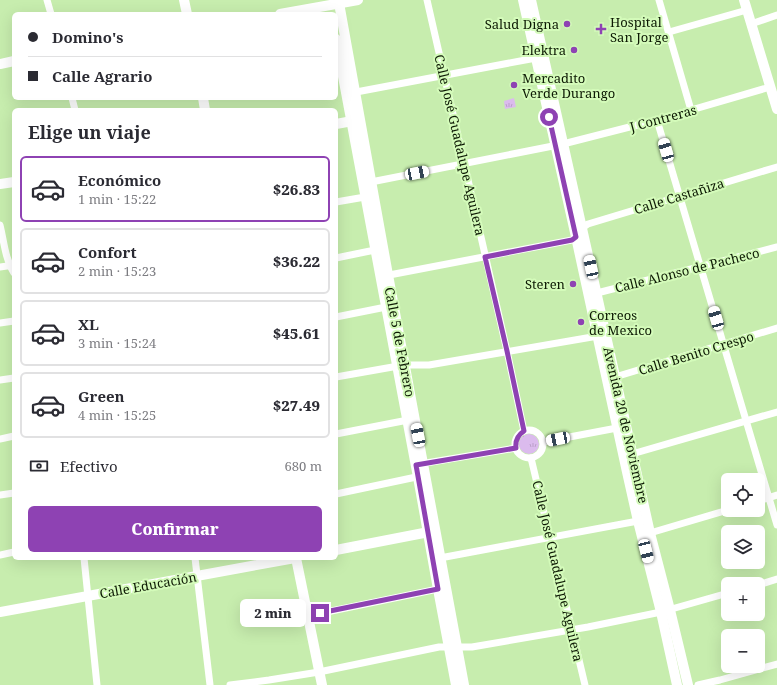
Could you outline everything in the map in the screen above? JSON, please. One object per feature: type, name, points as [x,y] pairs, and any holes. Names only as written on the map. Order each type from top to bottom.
[{"type":"street","points":[[47,0],[50,12]]},
{"type":"street","points":[[184,0],[187,12]]},
{"type":"street","points":[[294,12],[334,6],[358,0]]},
{"type":"street","name":"Calle José Guadalupe Aguilera","points":[[427,0],[524,431]]},
{"type":"street","name":"Avenida 20 de Noviembre","points":[[522,0],[536,58],[582,227],[597,293],[666,611],[677,685]]},
{"type":"street","name":"Avenida 20 de Noviembre","points":[[531,0],[576,237],[638,521],[688,685]]},
{"type":"street","points":[[660,0],[691,110]]},
{"type":"street","points":[[669,32],[746,5],[777,109]]},
{"type":"street","points":[[751,24],[777,15]]},
{"type":"street","name":"Calle 5 de Febrero","points":[[338,26],[356,120],[371,182],[384,276],[422,476],[431,531],[438,589],[452,647],[464,685]]},
{"type":"street","name":"Calle 5 de Febrero","points":[[338,47],[351,93]]},
{"type":"street","points":[[351,93],[536,58]]},
{"type":"street","points":[[0,64],[12,62]]},
{"type":"street","name":"J Contreras","points":[[371,182],[559,145],[657,120],[770,87]]},
{"type":"street","points":[[338,124],[356,120]]},
{"type":"street","name":"Calle 5 de Febrero","points":[[356,120],[365,196],[375,250],[384,276],[386,307],[401,366],[408,420],[420,464]]},
{"type":"street","points":[[657,120],[777,525]]},
{"type":"street","name":"Calle Castañiza","points":[[582,227],[777,167]]},
{"type":"street","points":[[0,184],[12,182]]},
{"type":"street","points":[[338,202],[365,196]]},
{"type":"street","points":[[0,225],[12,265],[0,267]]},
{"type":"street","points":[[384,276],[572,240],[576,237],[582,227]]},
{"type":"street","name":"Calle Alonso de Pacheco","points":[[597,293],[777,247]]},
{"type":"street","points":[[338,258],[375,250]]},
{"type":"street","points":[[338,316],[386,307]]},
{"type":"street","points":[[0,323],[12,321]]},
{"type":"street","name":"Calle Benito Crespo","points":[[615,377],[777,328]]},
{"type":"street","points":[[338,377],[401,366],[428,365],[598,336]]},
{"type":"street","points":[[0,380],[12,378]]},
{"type":"street","points":[[632,454],[777,412]]},
{"type":"street","points":[[338,434],[408,420]]},
{"type":"street","points":[[543,442],[617,428]]},
{"type":"street","points":[[524,431],[536,432],[542,438],[543,442],[541,451],[531,458],[527,458],[520,454],[516,448],[517,438],[524,431]]},
{"type":"street","points":[[0,438],[12,436]]},
{"type":"street","points":[[420,464],[516,448]]},
{"type":"street","name":"Calle José Guadalupe Aguilera","points":[[531,458],[585,685]]},
{"type":"street","points":[[338,494],[422,476]]},
{"type":"street","points":[[0,496],[12,493]]},
{"type":"street","points":[[765,499],[777,495]]},
{"type":"street","points":[[650,533],[721,512]]},
{"type":"street","points":[[440,558],[638,521]]},
{"type":"street","points":[[338,550],[431,531]]},
{"type":"street","name":"Calle 5 de Febrero","points":[[431,531],[440,558],[456,685]]},
{"type":"street","points":[[0,555],[12,552]]},
{"type":"street","points":[[84,560],[97,685]]},
{"type":"street","points":[[195,560],[210,685]]},
{"type":"street","name":"Calle Educación","points":[[0,612],[284,560]]},
{"type":"street","points":[[295,560],[322,685]]},
{"type":"street","points":[[765,583],[777,579]]},
{"type":"street","points":[[307,616],[438,589]]},
{"type":"street","points":[[230,685],[319,672],[439,648],[472,647],[572,630],[666,611],[721,595]]},
{"type":"street","points":[[698,685],[777,664]]},
{"type":"green space","points":[[514,98],[516,107],[505,109],[504,101]]},
{"type":"green space","points":[[529,434],[536,437],[539,444],[536,451],[529,454],[522,451],[519,444],[522,437]]},
{"type":"place","name":"Salud Digna","points":[[567,24]]},
{"type":"place","name":"Hospital San Jorge","points":[[601,29]]},
{"type":"place","name":"Elektra","points":[[574,50]]},
{"type":"place","name":"Mercadito Verde Durango","points":[[514,85]]},
{"type":"place","name":"Steren","points":[[573,284]]},
{"type":"place","name":"Correos de Mexico","points":[[581,322]]},
{"type":"route","points":[[320,613],[438,589],[416,465],[516,448],[517,438],[524,431],[485,257],[572,240],[576,237],[549,117]]}]
